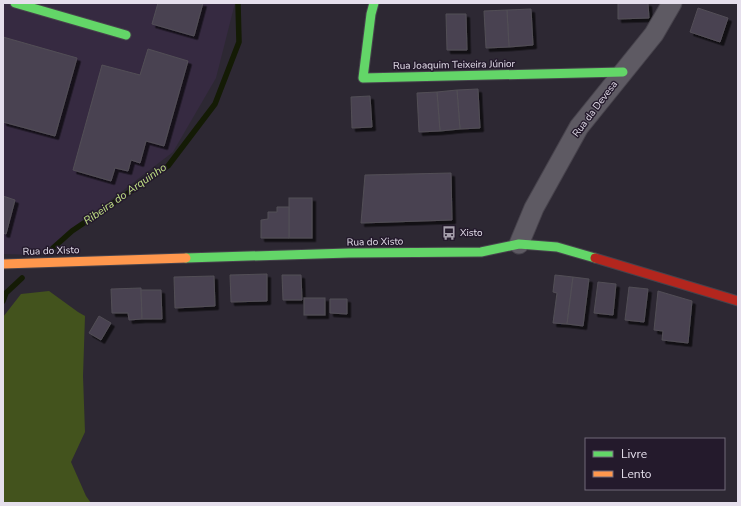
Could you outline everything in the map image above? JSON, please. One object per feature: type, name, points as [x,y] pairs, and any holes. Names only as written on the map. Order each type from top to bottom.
[{"type":"street","points":[[15,3],[126,35]]},
{"type":"street","name":"Rua Joaquim Teixeira Júnior","points":[[374,3],[371,14],[363,78],[623,72]]},
{"type":"street","name":"Rua da Devesa","points":[[519,244],[534,208],[578,128],[654,34],[672,3]]},
{"type":"street","name":"Rua do Xisto","points":[[3,264],[349,253],[481,252],[519,244],[557,247],[738,301]]},
{"type":"shaded area","points":[[3,3],[235,3],[216,78],[173,152],[39,255],[3,254]]},
{"type":"green space","points":[[49,291],[85,316],[83,376],[85,432],[71,462],[86,496],[91,503],[3,503],[3,317],[21,294]]},
{"type":"building","points":[[158,3],[203,3],[194,36],[152,24]]},
{"type":"building","points":[[618,3],[648,3],[649,18],[618,19]]},
{"type":"building","points":[[698,8],[728,18],[720,42],[690,32]]},
{"type":"building","points":[[531,9],[533,45],[509,47],[507,10]]},
{"type":"building","points":[[507,10],[509,47],[486,48],[484,11]]},
{"type":"building","points":[[446,14],[466,14],[467,50],[447,50]]},
{"type":"building","points":[[3,37],[77,58],[55,136],[3,122]]},
{"type":"building","points":[[148,49],[188,61],[164,146],[146,141],[140,163],[131,160],[128,171],[115,168],[111,181],[73,170],[102,65],[140,75]]},
{"type":"building","points":[[478,89],[480,128],[460,129],[457,90]]},
{"type":"building","points":[[457,90],[460,129],[440,131],[437,92]]},
{"type":"building","points":[[437,92],[440,131],[419,132],[417,93]]},
{"type":"building","points":[[370,96],[372,127],[352,128],[351,97]]},
{"type":"building","points":[[451,173],[452,220],[361,223],[365,175]]},
{"type":"building","points":[[3,196],[15,200],[6,234],[3,233]]},
{"type":"building","points":[[289,198],[312,198],[312,238],[289,238]]},
{"type":"building","points":[[277,207],[289,207],[289,238],[261,238],[261,220],[268,219],[268,212],[277,212]]},
{"type":"building","points":[[267,274],[267,301],[231,302],[230,275]]},
{"type":"building","points":[[282,275],[301,275],[302,300],[283,300]]},
{"type":"building","points":[[555,275],[573,277],[567,324],[553,323],[557,293],[553,292]]},
{"type":"building","points":[[214,276],[215,306],[175,308],[174,277]]},
{"type":"building","points":[[573,277],[589,279],[583,326],[567,324]]},
{"type":"building","points":[[598,282],[616,284],[613,315],[594,313]]},
{"type":"building","points":[[629,287],[648,289],[644,322],[625,320]]},
{"type":"building","points":[[141,288],[142,319],[129,320],[128,313],[112,313],[111,289]]},
{"type":"building","points":[[141,290],[161,290],[162,319],[142,319]]},
{"type":"building","points":[[658,291],[692,301],[688,343],[662,340],[663,331],[654,330]]},
{"type":"building","points":[[304,298],[325,298],[325,315],[304,315]]},
{"type":"building","points":[[330,299],[347,299],[347,314],[330,313]]},
{"type":"building","points":[[99,316],[111,323],[101,340],[89,333]]},
{"type":"waterway","name":"Ribeira do Arquinho","points":[[53,248],[72,231],[168,166],[215,104],[239,42],[238,3]]},
{"type":"waterway","name":"Ribeira do Arquinho","points":[[3,301],[6,293],[22,278]]},
{"type":"traffic: fast","points":[[15,3],[126,35]]},
{"type":"traffic: fast","points":[[374,3],[371,14],[363,78],[623,72]]},
{"type":"traffic: fast","points":[[186,258],[349,253],[481,252],[519,244],[557,247],[595,258]]},
{"type":"traffic: slow","points":[[3,264],[186,258]]},
{"type":"traffic: jam","points":[[595,258],[738,301]]},
{"type":"place","name":"Xisto","points":[[449,233]]}]
